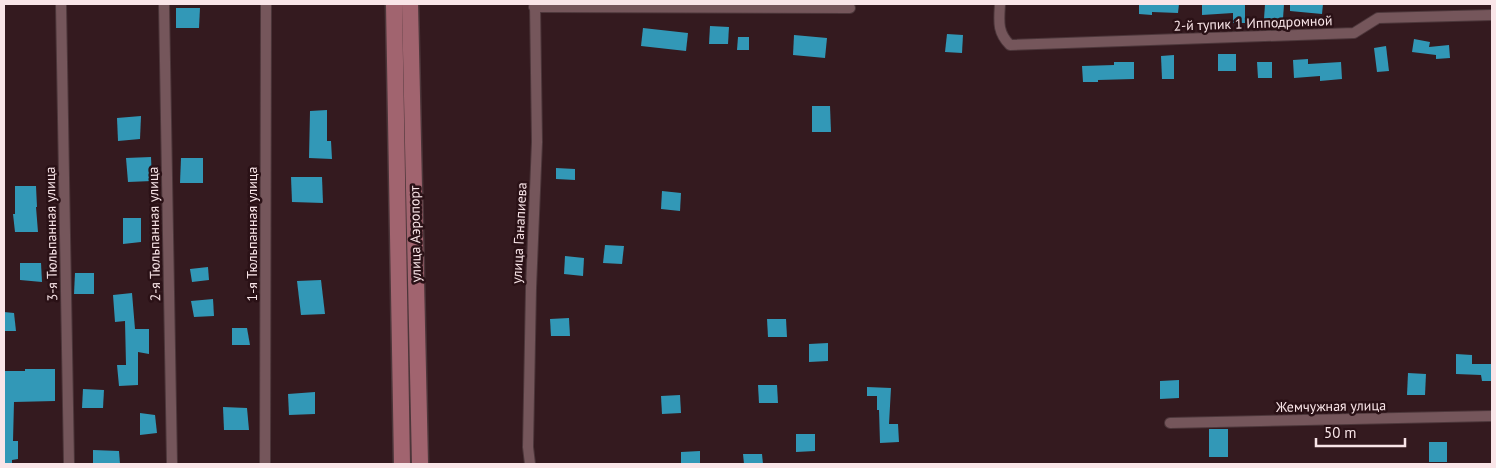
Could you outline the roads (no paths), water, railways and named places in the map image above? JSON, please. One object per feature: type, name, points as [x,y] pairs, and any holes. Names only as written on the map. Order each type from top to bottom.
[{"type":"main road","name":"улица Аэропорт","points":[[394,4],[402,464]]},
{"type":"main road","name":"улица Аэропорт","points":[[410,4],[420,464]]},
{"type":"street","name":"3-я Тюльпанная улица","points":[[62,4],[69,464]]},
{"type":"street","name":"2-я Тюльпанная улица","points":[[164,4],[172,464]]},
{"type":"street","name":"1-я Тюльпанная улица","points":[[265,464],[266,4]]},
{"type":"street","name":"2-й тупик 1 Ипподромной","points":[[1000,4],[1000,26],[1003,38],[1010,45],[1354,33],[1378,18],[1492,15]]},
{"type":"street","points":[[534,6],[850,8]]},
{"type":"street","name":"улица Ганапиева","points":[[530,464],[528,447],[530,288],[537,142],[534,6]]},
{"type":"street","name":"Жемчужная улица","points":[[1170,423],[1492,416]]}]
